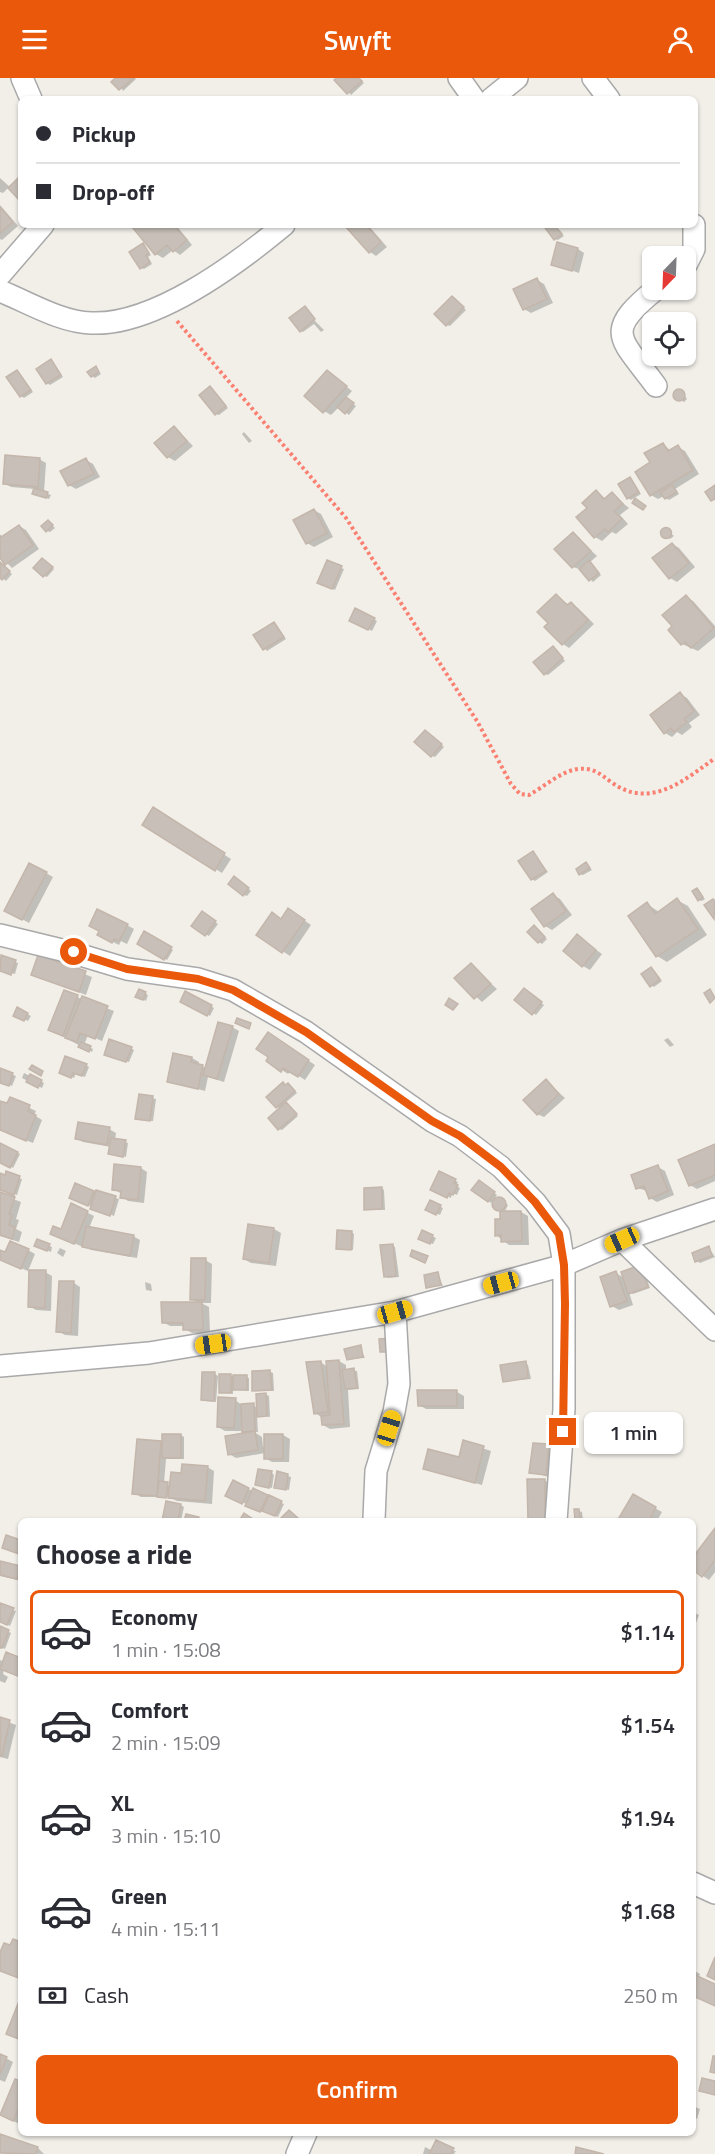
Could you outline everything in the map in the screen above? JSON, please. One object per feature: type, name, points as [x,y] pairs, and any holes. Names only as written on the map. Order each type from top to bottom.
[{"type":"street","points":[[22,78],[30,96]]},
{"type":"street","points":[[459,78],[472,96]]},
{"type":"street","points":[[495,96],[518,78]]},
{"type":"street","points":[[593,78],[607,96]]},
{"type":"street","points":[[0,275],[40,228]]},
{"type":"street","points":[[0,291],[69,318],[89,323],[118,320],[164,304],[237,264],[280,228]]},
{"type":"street","points":[[694,228],[694,246]]},
{"type":"street","points":[[643,300],[626,316],[621,330],[626,345],[656,386]]},
{"type":"street","points":[[0,935],[74,952],[127,969],[182,976],[218,984],[261,1005],[306,1032],[432,1121],[460,1136],[501,1167],[551,1222],[559,1234],[564,1265],[564,1409],[556,1518]]},
{"type":"street","points":[[0,1366],[149,1353],[395,1312],[564,1265],[622,1240],[715,1209]]},
{"type":"street","points":[[622,1240],[715,1330]]},
{"type":"street","points":[[374,1518],[376,1471],[394,1412],[399,1384],[395,1312]]},
{"type":"street","points":[[696,1884],[715,1893]]},
{"type":"street","points":[[297,2154],[305,2136]]},
{"type":"path","points":[[164,304],[346,518],[477,721],[511,784],[520,794],[529,795],[573,770],[587,769],[596,771],[625,792],[651,794],[678,785],[715,758]]},
{"type":"building","points":[[115,78],[134,78],[119,90],[111,82]]},
{"type":"building","points":[[336,78],[359,78],[362,81],[347,94],[334,80]]},
{"type":"building","points":[[18,178],[18,199],[8,188]]},
{"type":"building","points":[[0,207],[13,222],[0,233]]},
{"type":"building","points":[[133,228],[176,228],[187,240],[173,252],[167,245],[155,255]]},
{"type":"building","points":[[347,228],[369,228],[381,242],[369,253]]},
{"type":"building","points":[[545,228],[557,228],[562,234],[554,240]]},
{"type":"building","points":[[557,242],[578,248],[572,271],[551,265]]},
{"type":"building","points":[[143,243],[149,253],[146,255],[150,262],[140,269],[129,252]]},
{"type":"building","points":[[537,278],[547,299],[523,310],[513,289]]},
{"type":"building","points":[[452,296],[464,307],[446,326],[434,314]]},
{"type":"building","points":[[305,306],[315,319],[300,332],[289,318]]},
{"type":"building","points":[[51,359],[61,375],[46,384],[36,369]]},
{"type":"building","points":[[96,366],[99,372],[91,377],[87,372]]},
{"type":"building","points":[[17,370],[31,390],[20,397],[6,377]]},
{"type":"building","points":[[327,370],[347,386],[323,413],[304,396]]},
{"type":"building","points":[[210,386],[226,406],[215,415],[199,395]]},
{"type":"building","points":[[681,389],[685,395],[681,401],[677,401],[673,393]]},
{"type":"building","points":[[346,397],[354,403],[345,414],[337,407]]},
{"type":"building","points":[[174,426],[187,441],[167,458],[154,443]]},
{"type":"building","points":[[663,443],[668,451],[678,445],[693,470],[650,496],[635,472],[650,462],[644,453]]},
{"type":"building","points":[[5,455],[40,458],[38,487],[3,484]]},
{"type":"building","points":[[86,458],[94,474],[68,486],[60,471]]},
{"type":"building","points":[[630,477],[639,492],[627,499],[618,484]]},
{"type":"building","points":[[672,485],[677,492],[665,499],[660,493]]},
{"type":"building","points":[[715,485],[715,499],[711,501],[705,492]]},
{"type":"building","points":[[34,488],[48,492],[46,498],[32,494]]},
{"type":"building","points":[[596,490],[604,499],[612,492],[623,504],[614,511],[622,519],[608,532],[605,529],[594,538],[576,517],[587,508],[582,503]]},
{"type":"building","points":[[635,498],[646,506],[643,510],[632,503]]},
{"type":"building","points":[[314,509],[327,533],[306,544],[293,520]]},
{"type":"building","points":[[48,520],[53,525],[46,532],[41,526]]},
{"type":"building","points":[[19,525],[33,545],[5,565],[0,558],[0,535],[1,537]]},
{"type":"building","points":[[666,527],[672,533],[666,539],[660,533]]},
{"type":"building","points":[[573,532],[591,551],[572,568],[554,549]]},
{"type":"building","points":[[672,543],[689,563],[669,579],[652,558]]},
{"type":"building","points":[[42,558],[53,567],[43,577],[33,568]]},
{"type":"building","points":[[327,560],[342,566],[332,589],[317,583]]},
{"type":"building","points":[[589,560],[599,573],[589,581],[579,569]]},
{"type":"building","points":[[0,562],[10,571],[2,580],[0,578]]},
{"type":"building","points":[[556,594],[567,605],[571,602],[588,620],[562,645],[544,627],[548,623],[537,612]]},
{"type":"building","points":[[686,595],[714,628],[691,648],[685,642],[681,645],[668,630],[672,626],[662,615]]},
{"type":"building","points":[[355,608],[375,618],[368,630],[349,621]]},
{"type":"building","points":[[274,622],[284,637],[263,650],[253,635]]},
{"type":"building","points":[[553,646],[563,658],[544,675],[533,662]]},
{"type":"building","points":[[680,692],[694,711],[684,719],[687,722],[674,732],[671,728],[664,734],[650,715]]},
{"type":"building","points":[[425,730],[442,744],[431,757],[414,742]]},
{"type":"building","points":[[153,807],[225,853],[215,871],[142,825]]},
{"type":"building","points":[[533,851],[546,871],[531,880],[518,861]]},
{"type":"building","points":[[586,862],[590,868],[579,875],[576,869]]},
{"type":"building","points":[[29,863],[47,872],[22,920],[4,911]]},
{"type":"building","points":[[234,876],[249,888],[243,896],[228,884]]},
{"type":"building","points":[[697,888],[703,897],[698,901],[692,891]]},
{"type":"building","points":[[553,893],[566,911],[544,927],[531,909]]},
{"type":"building","points":[[677,898],[698,929],[656,957],[628,916],[647,902],[655,914]]},
{"type":"building","points":[[713,899],[715,901],[714,919],[704,905]]},
{"type":"building","points":[[288,908],[305,920],[282,953],[256,935],[272,912],[281,919]]},
{"type":"building","points":[[97,909],[128,924],[119,941],[114,939],[112,943],[97,935],[99,931],[89,926]]},
{"type":"building","points":[[202,911],[216,921],[205,936],[191,926]]},
{"type":"building","points":[[534,925],[545,937],[538,943],[527,932]]},
{"type":"building","points":[[144,931],[172,947],[164,960],[137,944]]},
{"type":"building","points":[[577,934],[596,950],[582,967],[563,951]]},
{"type":"building","points":[[1,955],[16,960],[11,975],[0,971]]},
{"type":"building","points":[[38,955],[86,971],[79,992],[31,975]]},
{"type":"building","points":[[471,963],[491,984],[474,999],[454,978]]},
{"type":"building","points":[[651,967],[660,979],[650,987],[641,974]]},
{"type":"building","points":[[524,988],[542,1002],[532,1015],[514,1000]]},
{"type":"building","points":[[139,989],[146,992],[143,1000],[135,997]]},
{"type":"building","points":[[710,989],[715,998],[710,1003],[704,993]]},
{"type":"building","points":[[64,990],[78,995],[63,1036],[48,1030]]},
{"type":"building","points":[[185,991],[212,1005],[207,1016],[180,1002]]},
{"type":"building","points":[[82,996],[108,1006],[95,1039],[80,1033],[77,1042],[65,1038]]},
{"type":"building","points":[[449,998],[458,1004],[453,1010],[445,1005]]},
{"type":"building","points":[[17,1007],[28,1013],[24,1021],[13,1016]]},
{"type":"building","points":[[237,1018],[251,1023],[249,1029],[235,1023]]},
{"type":"building","points":[[218,1022],[233,1026],[217,1079],[203,1075]]},
{"type":"building","points":[[268,1032],[309,1060],[298,1077],[283,1068],[281,1072],[266,1061],[268,1057],[256,1049]]},
{"type":"building","points":[[109,1039],[132,1047],[126,1062],[104,1055]]},
{"type":"building","points":[[81,1042],[91,1046],[89,1052],[78,1047]]},
{"type":"building","points":[[173,1053],[192,1057],[191,1062],[203,1065],[198,1089],[167,1082]]},
{"type":"building","points":[[65,1056],[87,1064],[82,1076],[73,1073],[71,1078],[59,1073]]},
{"type":"building","points":[[32,1065],[43,1071],[41,1076],[29,1069]]},
{"type":"building","points":[[0,1068],[13,1073],[9,1086],[0,1083]]},
{"type":"building","points":[[30,1074],[42,1080],[38,1088],[26,1082]]},
{"type":"building","points":[[546,1079],[559,1094],[537,1115],[523,1100]]},
{"type":"building","points":[[283,1082],[285,1085],[288,1083],[295,1091],[276,1108],[266,1097]]},
{"type":"building","points":[[139,1094],[153,1096],[150,1121],[135,1119]]},
{"type":"building","points":[[10,1097],[30,1105],[28,1111],[36,1115],[26,1141],[0,1130],[0,1101],[7,1103]]},
{"type":"building","points":[[286,1102],[297,1114],[278,1130],[268,1118]]},
{"type":"building","points":[[78,1122],[110,1127],[107,1145],[75,1139]]},
{"type":"building","points":[[111,1138],[126,1140],[123,1157],[108,1154]]},
{"type":"building","points":[[0,1143],[18,1152],[10,1168],[0,1163]]},
{"type":"building","points":[[715,1144],[715,1175],[689,1186],[678,1160]]},
{"type":"building","points":[[114,1164],[141,1167],[138,1200],[120,1198],[121,1191],[112,1190]]},
{"type":"building","points":[[658,1165],[668,1191],[649,1199],[644,1186],[636,1189],[631,1175]]},
{"type":"building","points":[[6,1171],[20,1176],[14,1195],[0,1190],[0,1173],[5,1175]]},
{"type":"building","points":[[439,1171],[456,1179],[454,1183],[458,1185],[453,1195],[449,1193],[447,1198],[430,1190]]},
{"type":"building","points":[[479,1180],[495,1192],[488,1202],[471,1190]]},
{"type":"building","points":[[75,1183],[94,1191],[88,1206],[69,1198]]},
{"type":"building","points":[[382,1187],[382,1209],[364,1210],[364,1188]]},
{"type":"building","points":[[96,1190],[116,1196],[110,1216],[90,1209]]},
{"type":"building","points":[[0,1192],[15,1197],[9,1214],[12,1215],[9,1225],[15,1227],[12,1239],[0,1235]]},
{"type":"building","points":[[499,1197],[504,1199],[506,1204],[504,1209],[499,1211],[494,1209],[492,1204],[494,1199]]},
{"type":"building","points":[[430,1200],[441,1205],[436,1215],[425,1210]]},
{"type":"building","points":[[71,1203],[88,1211],[74,1244],[50,1234],[53,1226],[61,1229]]},
{"type":"building","points":[[500,1211],[521,1211],[522,1241],[501,1242],[501,1235],[495,1236],[495,1219],[500,1219]]},
{"type":"building","points":[[248,1224],[274,1228],[269,1263],[243,1259]]},
{"type":"building","points":[[86,1226],[134,1235],[130,1256],[82,1247]]},
{"type":"building","points":[[337,1230],[352,1231],[351,1250],[336,1249]]},
{"type":"building","points":[[422,1230],[433,1235],[430,1244],[418,1239]]},
{"type":"building","points":[[37,1239],[50,1244],[47,1251],[34,1246]]},
{"type":"building","points":[[10,1241],[29,1249],[21,1269],[0,1260],[0,1250],[5,1252]]},
{"type":"building","points":[[393,1244],[396,1276],[384,1277],[380,1245]]},
{"type":"building","points":[[709,1246],[712,1256],[695,1262],[692,1253]]},
{"type":"building","points":[[412,1250],[428,1256],[425,1263],[410,1256]]},
{"type":"building","points":[[191,1258],[206,1258],[205,1300],[190,1300]]},
{"type":"building","points":[[640,1265],[648,1287],[628,1294],[621,1272]]},
{"type":"building","points":[[29,1270],[46,1270],[45,1308],[28,1307]]},
{"type":"building","points":[[616,1271],[627,1301],[610,1307],[600,1277]]},
{"type":"building","points":[[438,1272],[441,1285],[426,1288],[424,1275]]},
{"type":"building","points":[[59,1281],[74,1281],[71,1333],[56,1332]]},
{"type":"building","points":[[161,1302],[202,1302],[203,1330],[183,1330],[183,1323],[162,1323]]},
{"type":"building","points":[[392,1338],[393,1352],[380,1352],[379,1339]]},
{"type":"building","points":[[361,1345],[363,1357],[347,1360],[344,1349]]},
{"type":"building","points":[[339,1360],[344,1424],[322,1425],[321,1416],[330,1415],[326,1361]]},
{"type":"building","points":[[321,1361],[328,1412],[314,1414],[306,1362]]},
{"type":"building","points":[[526,1361],[528,1378],[503,1382],[500,1365]]},
{"type":"building","points":[[354,1368],[357,1388],[345,1389],[342,1370]]},
{"type":"building","points":[[270,1370],[272,1390],[252,1391],[252,1371]]},
{"type":"building","points":[[202,1372],[215,1372],[214,1401],[201,1400]]},
{"type":"building","points":[[219,1374],[231,1374],[231,1393],[219,1393]]},
{"type":"building","points":[[233,1375],[247,1375],[247,1390],[233,1390]]},
{"type":"building","points":[[417,1390],[457,1390],[457,1406],[418,1406]]},
{"type":"building","points":[[266,1393],[267,1416],[257,1417],[256,1394]]},
{"type":"building","points":[[218,1397],[236,1398],[234,1428],[217,1427]]},
{"type":"building","points":[[254,1403],[255,1431],[242,1432],[241,1404]]},
{"type":"building","points":[[639,1419],[660,1435],[652,1445],[631,1429]]},
{"type":"building","points":[[255,1431],[258,1450],[228,1455],[225,1436]]},
{"type":"building","points":[[162,1434],[181,1434],[181,1458],[162,1458]]},
{"type":"building","points":[[264,1434],[283,1434],[283,1459],[264,1459]]},
{"type":"building","points":[[137,1439],[161,1441],[157,1496],[132,1494]]},
{"type":"building","points":[[463,1440],[484,1446],[475,1483],[423,1469],[428,1449],[459,1457]]},
{"type":"building","points":[[533,1443],[549,1444],[546,1475],[529,1473]]},
{"type":"building","points":[[182,1464],[208,1466],[205,1501],[168,1498],[171,1472],[181,1473]]},
{"type":"building","points":[[258,1469],[272,1471],[269,1488],[255,1485]]},
{"type":"building","points":[[277,1471],[288,1474],[286,1490],[274,1488]]},
{"type":"building","points":[[527,1479],[545,1479],[545,1518],[528,1518]]},
{"type":"building","points":[[233,1480],[249,1488],[242,1504],[225,1496]]},
{"type":"building","points":[[159,1481],[168,1482],[166,1498],[157,1497]]},
{"type":"building","points":[[253,1488],[268,1495],[260,1512],[245,1506]]},
{"type":"building","points":[[633,1494],[656,1507],[650,1518],[619,1518]]},
{"type":"building","points":[[269,1495],[282,1501],[275,1516],[262,1511]]},
{"type":"building","points":[[166,1501],[181,1504],[179,1518],[163,1518]]},
{"type":"building","points":[[574,1509],[579,1509],[580,1518],[575,1518]]},
{"type":"building","points":[[289,1510],[298,1518],[281,1518]]},
{"type":"building","points":[[244,1513],[252,1518],[241,1518]]},
{"type":"building","points":[[186,1514],[199,1517],[199,1518],[185,1518]]},
{"type":"building","points":[[715,1528],[715,1560],[702,1577],[696,1572],[696,1553]]},
{"type":"building","points":[[6,1535],[18,1539],[18,1554],[2,1548]]},
{"type":"building","points":[[0,1561],[18,1565],[17,1579],[0,1575]]},
{"type":"building","points":[[0,1603],[14,1608],[7,1625],[0,1622]]},
{"type":"building","points":[[0,1626],[9,1630],[2,1648],[0,1648]]},
{"type":"building","points":[[6,1652],[18,1657],[18,1676],[0,1669]]},
{"type":"building","points":[[0,1717],[10,1720],[2,1756],[0,1756]]},
{"type":"building","points":[[13,1939],[18,1941],[18,1978],[0,1971],[0,1952],[4,1943],[10,1945]]},
{"type":"building","points":[[715,1957],[715,1980],[707,1976]]},
{"type":"building","points":[[696,1975],[715,1984],[715,2006],[696,1997]]},
{"type":"building","points":[[18,2004],[18,2039],[6,2034]]},
{"type":"building","points":[[0,2054],[7,2057],[0,2074]]},
{"type":"building","points":[[713,2056],[715,2056],[715,2073],[710,2072]]},
{"type":"building","points":[[702,2078],[715,2081],[715,2095],[699,2091]]},
{"type":"building","points":[[15,2079],[18,2080],[18,2110],[13,2121],[0,2115]]},
{"type":"building","points":[[0,2134],[38,2147],[36,2154],[0,2153]]},
{"type":"building","points":[[436,2140],[454,2148],[451,2154],[429,2154]]},
{"type":"building","points":[[576,2147],[604,2154],[575,2154]]},
{"type":"route","points":[[74,952],[127,969],[198,979],[233,990],[306,1032],[432,1121],[460,1136],[501,1167],[535,1202],[559,1234],[564,1265],[565,1304],[563,1432]]}]
